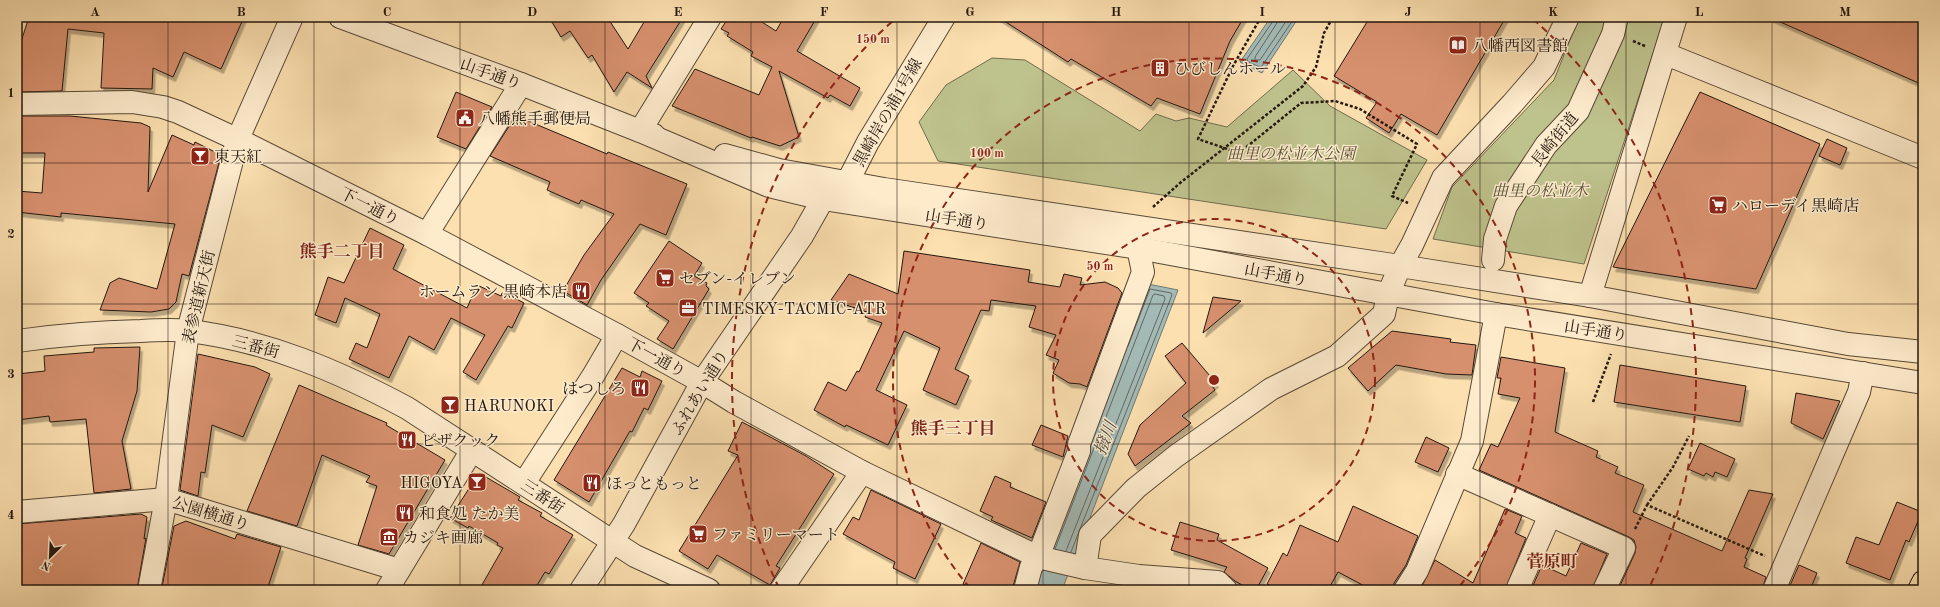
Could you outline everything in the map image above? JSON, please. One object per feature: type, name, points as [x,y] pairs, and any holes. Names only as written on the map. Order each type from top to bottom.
[{"type":"highway","points":[[1920,590],[1923,582]]},
{"type":"street","name":"表参道新天街","points":[[149,590],[166,499],[188,331],[237,141],[292,17]]},
{"type":"street","name":"山手通り","points":[[340,17],[521,84],[640,131],[769,186],[823,199],[1138,248],[1496,314],[1923,383]]},
{"type":"street","points":[[640,131],[710,17]]},
{"type":"street","points":[[1085,568],[1090,535],[1136,488],[1176,456],[1271,389],[1337,356],[1384,314],[1388,295],[1400,266],[1412,245],[1443,178],[1512,104],[1544,66],[1568,17]]},
{"type":"street","name":"長崎街道","points":[[1493,260],[1495,239],[1506,206],[1546,145],[1578,111],[1613,34],[1617,17]]},
{"type":"street","points":[[1590,296],[1666,54],[1676,17]]},
{"type":"street","name":"黒崎岸の浦1号線","points":[[823,199],[847,183],[868,142],[941,18]]},
{"type":"street","points":[[1666,54],[1923,158]]},
{"type":"street","points":[[427,234],[521,84]]},
{"type":"street","name":"下一通り","points":[[17,104],[132,102],[148,104],[178,112],[237,141],[249,145],[427,234],[617,334],[702,382],[734,402],[862,472],[1038,557],[1085,568],[1139,576],[1218,582],[1226,590]]},
{"type":"street","name":"山手通り","points":[[640,131],[779,170],[847,183],[1400,266],[1590,296],[1848,344],[1923,352]]},
{"type":"street","name":"ふれあい通り","points":[[581,590],[612,542],[702,382],[802,236],[823,199]]},
{"type":"street","points":[[1025,590],[1031,567],[1038,557],[1079,451],[1078,444],[1143,272],[1138,248]]},
{"type":"street","points":[[1405,590],[1416,571],[1472,441],[1496,314]]},
{"type":"street","name":"三番街","points":[[17,341],[119,331],[188,331],[264,347],[338,373],[408,408],[635,556],[709,590]]},
{"type":"street","points":[[524,483],[593,376],[617,334]]},
{"type":"street","points":[[1774,590],[1860,392],[1863,373]]},
{"type":"street","points":[[387,590],[472,450]]},
{"type":"street","points":[[782,590],[862,472]]},
{"type":"street","points":[[1457,474],[1624,548],[1604,590]]},
{"type":"street","name":"公園横通り","points":[[17,512],[166,499],[399,570]]},
{"type":"street","points":[[1517,590],[1550,516]]},
{"type":"path","points":[[1261,17],[1233,66],[1198,139],[1239,153],[1301,103],[1335,102],[1360,109],[1418,144],[1392,196],[1427,212]]},
{"type":"path","points":[[1150,209],[1303,86],[1316,67],[1324,33],[1333,17]]},
{"type":"path","points":[[1593,402],[1612,352]]},
{"type":"path","points":[[1624,548],[1647,505],[1673,467],[1689,436]]},
{"type":"path","points":[[1647,505],[1785,565]]},
{"type":"green space","name":"曲里の松並木","points":[[1579,17],[1665,17],[1584,264],[1433,239],[1452,187],[1554,80]]},
{"type":"green space","name":"曲里の松並木公園","points":[[992,58],[1025,60],[1140,131],[1156,114],[1176,121],[1189,118],[1227,127],[1293,70],[1330,106],[1427,160],[1386,229],[938,161],[919,122],[946,85]]},
{"type":"water","points":[[1271,17],[1299,17],[1262,73],[1240,62]]},
{"type":"water","name":"撥川","points":[[1148,284],[1178,290],[1062,590],[1033,590]]},
{"type":"building","points":[[29,17],[244,17],[221,69],[184,52],[173,77],[153,68],[152,89],[101,88],[104,33],[68,29],[62,91],[17,92],[17,54]]},
{"type":"building","points":[[549,17],[607,17],[628,49],[647,17],[683,17],[646,76],[652,88],[627,72],[614,92],[592,55],[588,58],[570,31],[561,37]]},
{"type":"building","points":[[729,17],[754,17],[776,31],[784,17],[817,17],[797,51],[860,88],[850,106],[830,95],[828,98],[779,71],[799,137],[780,146],[752,137],[751,138],[672,106],[695,69],[759,95],[772,67],[751,56],[753,52],[727,36],[729,33],[721,29]]},
{"type":"building","name":"ひびしんホール","points":[[998,17],[1244,17],[1230,41],[1200,114],[1157,98],[1151,106],[1071,59],[1068,62]]},
{"type":"building","points":[[1370,17],[1506,17],[1437,135],[1401,114],[1389,133],[1366,118],[1377,102],[1334,76]]},
{"type":"building","points":[[1769,17],[1923,17],[1923,85]]},
{"type":"building","points":[[456,92],[492,107],[466,149],[437,137]]},
{"type":"building","name":"ハローデイ黒崎店","points":[[1700,92],[1820,144],[1756,289],[1613,267]]},
{"type":"building","points":[[17,116],[70,116],[141,123],[150,127],[148,192],[172,135],[194,145],[195,142],[221,155],[189,276],[182,274],[176,302],[169,309],[151,312],[100,310],[110,283],[119,278],[157,289],[175,224],[61,213],[61,217],[17,212],[17,191],[42,193],[45,153],[17,153]]},
{"type":"building","points":[[515,117],[520,120],[521,118],[607,154],[608,152],[687,184],[666,235],[640,224],[601,280],[587,305],[563,291],[584,255],[614,214],[581,200],[579,204],[547,190],[550,182],[490,156]]},
{"type":"building","points":[[1827,139],[1847,148],[1840,165],[1819,156]]},
{"type":"building","points":[[370,228],[404,245],[393,269],[467,308],[477,285],[501,296],[502,293],[509,295],[524,303],[512,328],[508,326],[476,380],[463,372],[485,335],[451,318],[434,350],[409,336],[389,378],[349,359],[356,343],[367,348],[380,314],[345,298],[336,323],[315,315],[328,277],[344,283]]},
{"type":"building","points":[[669,241],[702,263],[694,276],[707,283],[706,286],[709,289],[673,349],[657,339],[669,321],[646,306],[649,303],[634,293]]},
{"type":"building","points":[[904,251],[1030,270],[1028,282],[1060,287],[1064,274],[1082,278],[1080,285],[1105,282],[1118,288],[1122,293],[1087,387],[1080,384],[1069,383],[1053,373],[1059,360],[1046,355],[1056,335],[1029,327],[1036,306],[991,300],[989,311],[981,310],[955,369],[969,376],[956,405],[923,390],[940,348],[904,331],[876,390],[907,405],[888,445],[846,425],[845,427],[814,410],[828,382],[846,391],[857,371],[859,372],[882,323],[865,317],[867,312],[831,300],[849,274],[898,294]]},
{"type":"building","points":[[1213,297],[1241,301],[1203,333]]},
{"type":"building","points":[[1392,331],[1451,339],[1450,342],[1476,345],[1472,375],[1446,374],[1396,365],[1368,391],[1348,368]]},
{"type":"building","points":[[1182,343],[1216,383],[1212,386],[1215,390],[1182,416],[1191,423],[1135,466],[1128,454],[1140,425],[1186,383],[1165,356]]},
{"type":"building","points":[[140,347],[137,391],[122,441],[131,489],[94,493],[86,419],[50,422],[49,416],[17,420],[17,374],[45,371],[44,356],[94,352],[94,348]]},
{"type":"building","points":[[198,354],[255,367],[270,374],[243,437],[212,425],[205,473],[201,472],[198,496],[180,490]]},
{"type":"building","points":[[1501,357],[1565,368],[1555,432],[1598,451],[1596,457],[1618,467],[1615,473],[1644,485],[1633,512],[1722,551],[1749,490],[1773,494],[1745,558],[1747,559],[1744,567],[1766,577],[1762,590],[1618,590],[1635,553],[1636,547],[1634,540],[1479,470],[1491,444],[1498,447],[1520,398],[1498,394],[1501,378],[1497,378]]},
{"type":"building","points":[[1620,365],[1746,386],[1740,422],[1614,402]]},
{"type":"building","points":[[622,368],[640,377],[642,371],[662,381],[648,410],[644,408],[632,432],[630,431],[589,502],[554,480]]},
{"type":"building","points":[[299,385],[387,423],[386,425],[445,460],[389,554],[358,545],[377,486],[366,482],[370,476],[322,455],[297,526],[247,511]]},
{"type":"building","points":[[1796,393],[1840,401],[1823,439],[1791,423]]},
{"type":"building","points":[[742,422],[806,456],[834,474],[776,566],[780,568],[770,585],[717,555],[708,569],[679,551],[738,455],[728,451]]},
{"type":"building","points":[[1041,425],[1068,436],[1063,457],[1032,445]]},
{"type":"building","points":[[1426,437],[1449,448],[1438,472],[1415,462]]},
{"type":"building","points":[[1700,443],[1735,459],[1727,477],[1715,472],[1713,477],[1706,473],[1704,476],[1688,469]]},
{"type":"building","points":[[479,473],[520,497],[518,500],[542,513],[540,516],[573,535],[549,574],[545,572],[534,590],[479,590],[503,548],[497,545],[498,543],[469,526],[468,528],[450,518]]},
{"type":"building","points":[[995,476],[1011,483],[1010,487],[1046,502],[1032,538],[991,520],[993,517],[980,511]]},
{"type":"building","points":[[871,490],[941,524],[915,579],[893,568],[895,562],[843,534],[853,517],[859,520]]},
{"type":"building","points":[[1897,502],[1922,512],[1909,542],[1906,540],[1890,580],[1846,563],[1856,537],[1879,545]]},
{"type":"building","points":[[1353,506],[1418,536],[1406,565],[1394,583],[1393,590],[1372,590],[1338,572],[1328,590],[1279,590],[1267,584],[1283,553],[1287,556],[1300,525],[1338,542]]},
{"type":"building","points":[[1505,509],[1522,516],[1515,533],[1526,538],[1505,590],[1420,590],[1435,560],[1473,583]]},
{"type":"building","points":[[141,514],[147,517],[144,539],[146,538],[137,590],[21,590],[17,524]]},
{"type":"building","points":[[186,521],[235,539],[237,534],[281,547],[267,590],[181,590],[162,587],[174,526]]},
{"type":"building","points":[[1180,522],[1219,534],[1217,540],[1268,568],[1256,590],[1251,590],[1235,581],[1224,572],[1227,567],[1171,550]]},
{"type":"building","points":[[981,543],[1020,562],[1012,590],[976,590],[963,584]]},
{"type":"building","points":[[1581,543],[1607,554],[1592,590],[1531,590],[1542,565],[1566,576]]},
{"type":"building","points":[[1799,565],[1817,573],[1810,590],[1788,590]]},
{"type":"place","name":"八幡西図書館","points":[[1458,45]]},
{"type":"place","name":"ひびしんホール","points":[[1160,68]]},
{"type":"place","name":"八幡熊手郵便局","points":[[465,118]]},
{"type":"place","name":"東天紅","points":[[200,156]]},
{"type":"place","name":"ハローデイ黒崎店","points":[[1718,205]]},
{"type":"place","name":"セブン-イレブン","points":[[665,278]]},
{"type":"place","name":"ホームラン 黒崎本店","points":[[581,291]]},
{"type":"place","name":"TIMESKY-TACMIC-ATR","points":[[688,308]]},
{"type":"place","name":"はつしろ","points":[[640,388]]},
{"type":"place","name":"HARUNOKI","points":[[450,405]]},
{"type":"place","name":"ピザクック","points":[[407,440]]},
{"type":"place","name":"HIGOYA","points":[[477,482]]},
{"type":"place","name":"ほっともっと","points":[[592,483]]},
{"type":"place","name":"和食処 たか美","points":[[405,513]]},
{"type":"place","name":"ファミリーマート","points":[[698,534]]},
{"type":"place","name":"カジキ画廊","points":[[389,537]]},
{"type":"district","name":"熊手二丁目","points":[[342,251]]},
{"type":"district","name":"熊手三丁目","points":[[953,428]]},
{"type":"district","name":"菅原町","points":[[1552,561]]}]
